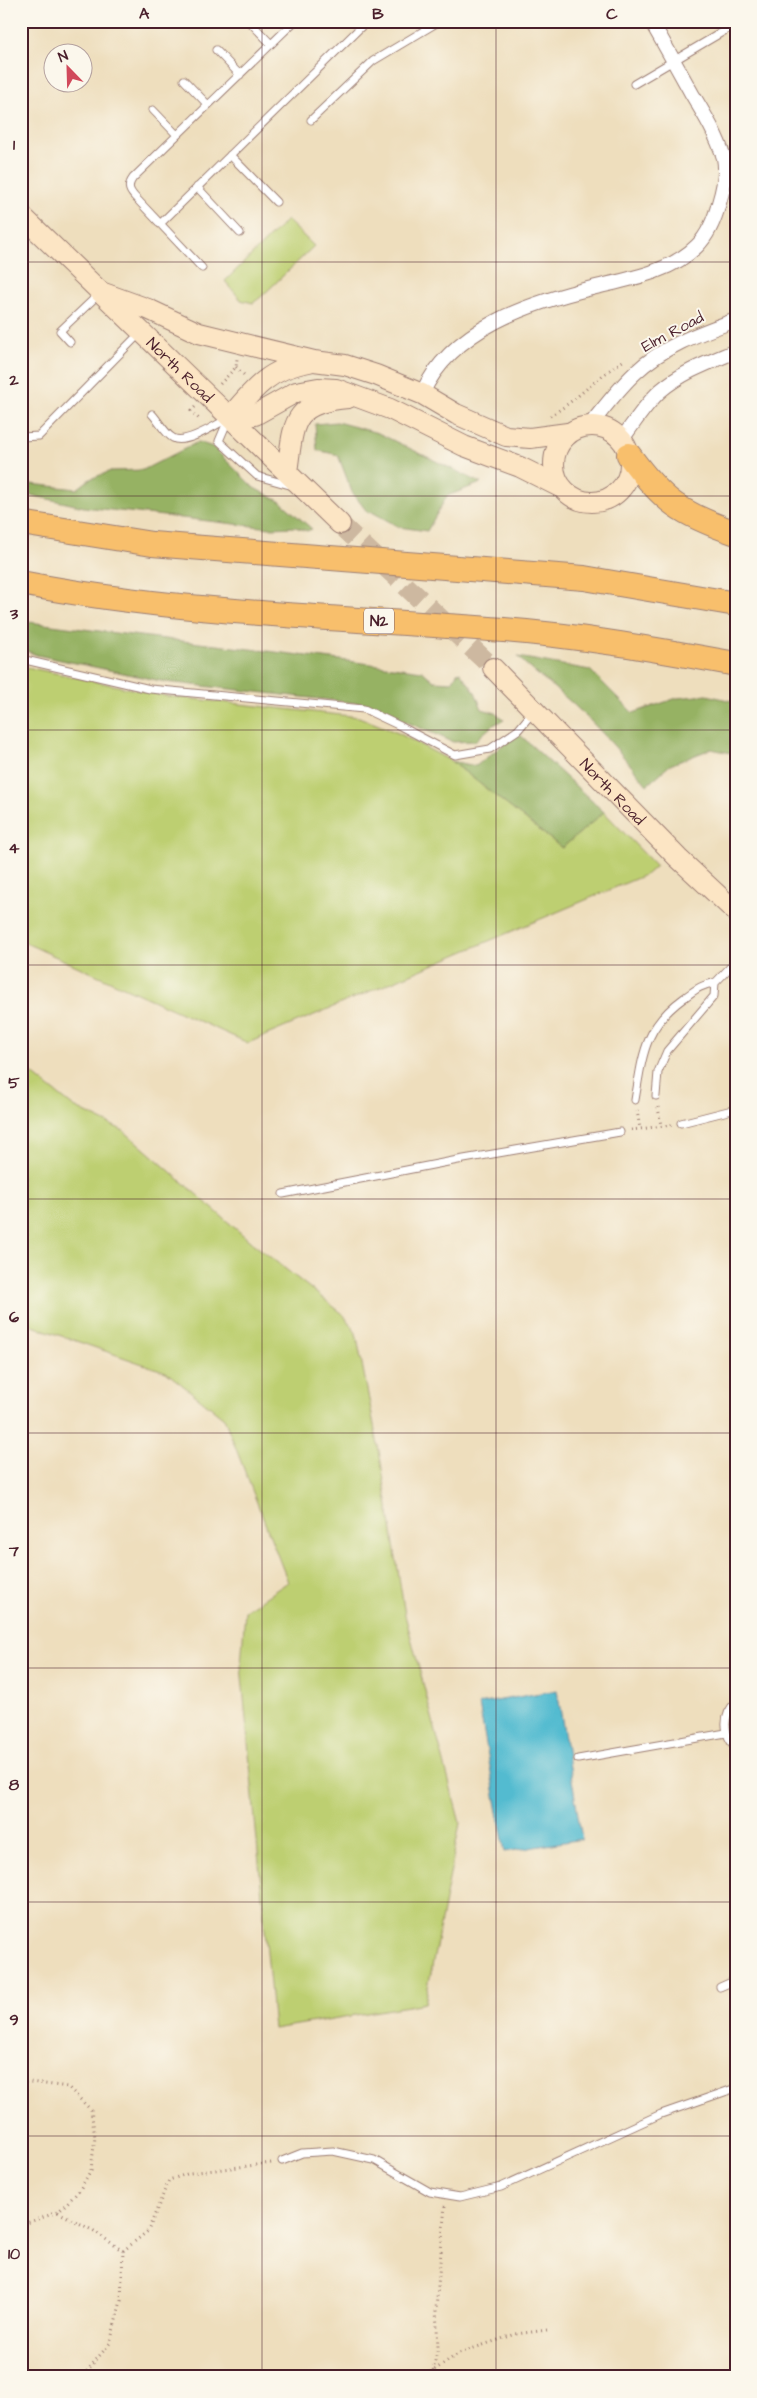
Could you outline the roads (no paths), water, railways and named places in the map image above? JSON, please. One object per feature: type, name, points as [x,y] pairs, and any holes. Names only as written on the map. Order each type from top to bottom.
[{"type":"highway","points":[[626,447],[658,492],[677,508],[707,523],[736,533]]},
{"type":"highway","points":[[21,523],[152,544],[584,578],[736,604]]},
{"type":"highway","name":"N2","points":[[21,583],[61,591],[183,608],[496,629],[604,641],[736,664]]},
{"type":"main road","name":"North Road","points":[[21,215],[340,524]]},
{"type":"main road","points":[[101,292],[148,309],[199,333],[314,361],[345,365],[376,375],[422,394],[456,414],[506,436],[530,438],[568,433]]},
{"type":"main road","points":[[230,417],[255,386],[283,370],[314,361]]},
{"type":"main road","points":[[230,417],[255,415],[296,392],[318,388],[336,389],[390,409],[464,446],[520,467],[560,487],[570,496],[582,502],[595,503],[608,499],[619,492],[627,481],[630,468],[626,447],[613,431],[602,427],[578,428],[568,433],[560,441],[555,451],[553,462],[554,476],[560,487]]},
{"type":"main road","points":[[287,472],[294,423],[308,408],[328,400],[360,398]]},
{"type":"main road","name":"North Road","points":[[493,668],[678,858],[736,912]]},
{"type":"street","points":[[422,394],[437,367],[472,336],[503,318],[565,295],[642,276],[672,264],[697,246],[715,218],[723,190],[724,160],[713,129],[651,21]]},
{"type":"street","name":"Elm Road","points":[[590,426],[635,373],[653,358],[697,334],[736,320]]},
{"type":"street","points":[[626,447],[646,406],[660,391],[682,375],[736,351]]},
{"type":"lane","points":[[249,21],[271,44]]},
{"type":"lane","points":[[202,268],[134,196],[129,190],[129,184],[295,21]]},
{"type":"lane","points":[[160,224],[367,21]]},
{"type":"lane","points":[[311,120],[373,61],[440,21]]},
{"type":"lane","points":[[634,84],[736,24]]},
{"type":"lane","points":[[216,50],[240,75]]},
{"type":"lane","points":[[184,80],[208,105]]},
{"type":"lane","points":[[153,110],[177,135]]},
{"type":"lane","points":[[230,155],[276,202]]},
{"type":"lane","points":[[197,187],[240,233]]},
{"type":"lane","points":[[70,342],[60,331],[101,292]]},
{"type":"lane","points":[[21,437],[39,436],[141,332]]},
{"type":"lane","points":[[152,414],[172,438],[182,440],[230,417]]},
{"type":"lane","points":[[230,417],[219,440],[257,476],[305,490]]},
{"type":"lane","points":[[21,658],[150,689],[364,709],[455,755],[490,749],[518,730],[535,710]]},
{"type":"lane","points":[[656,1096],[658,1072],[667,1051],[714,996],[715,983],[736,961]]},
{"type":"lane","points":[[636,1100],[643,1054],[654,1027],[671,1007],[704,984],[715,983]]},
{"type":"lane","points":[[681,1123],[736,1109]]},
{"type":"lane","points":[[283,1194],[458,1160],[620,1132]]},
{"type":"lane","points":[[736,1702],[727,1713],[725,1723],[726,1733],[736,1748]]},
{"type":"lane","points":[[578,1759],[726,1733]]},
{"type":"lane","points":[[720,1987],[736,1980]]},
{"type":"lane","points":[[282,2161],[302,2153],[334,2150],[374,2160],[430,2192],[460,2197],[500,2187],[661,2114],[736,2088]]},
{"type":"water","points":[[557,1690],[582,1839],[505,1852],[479,1704]]},
{"type":"tunnel","points":[[340,524],[493,668]]}]
